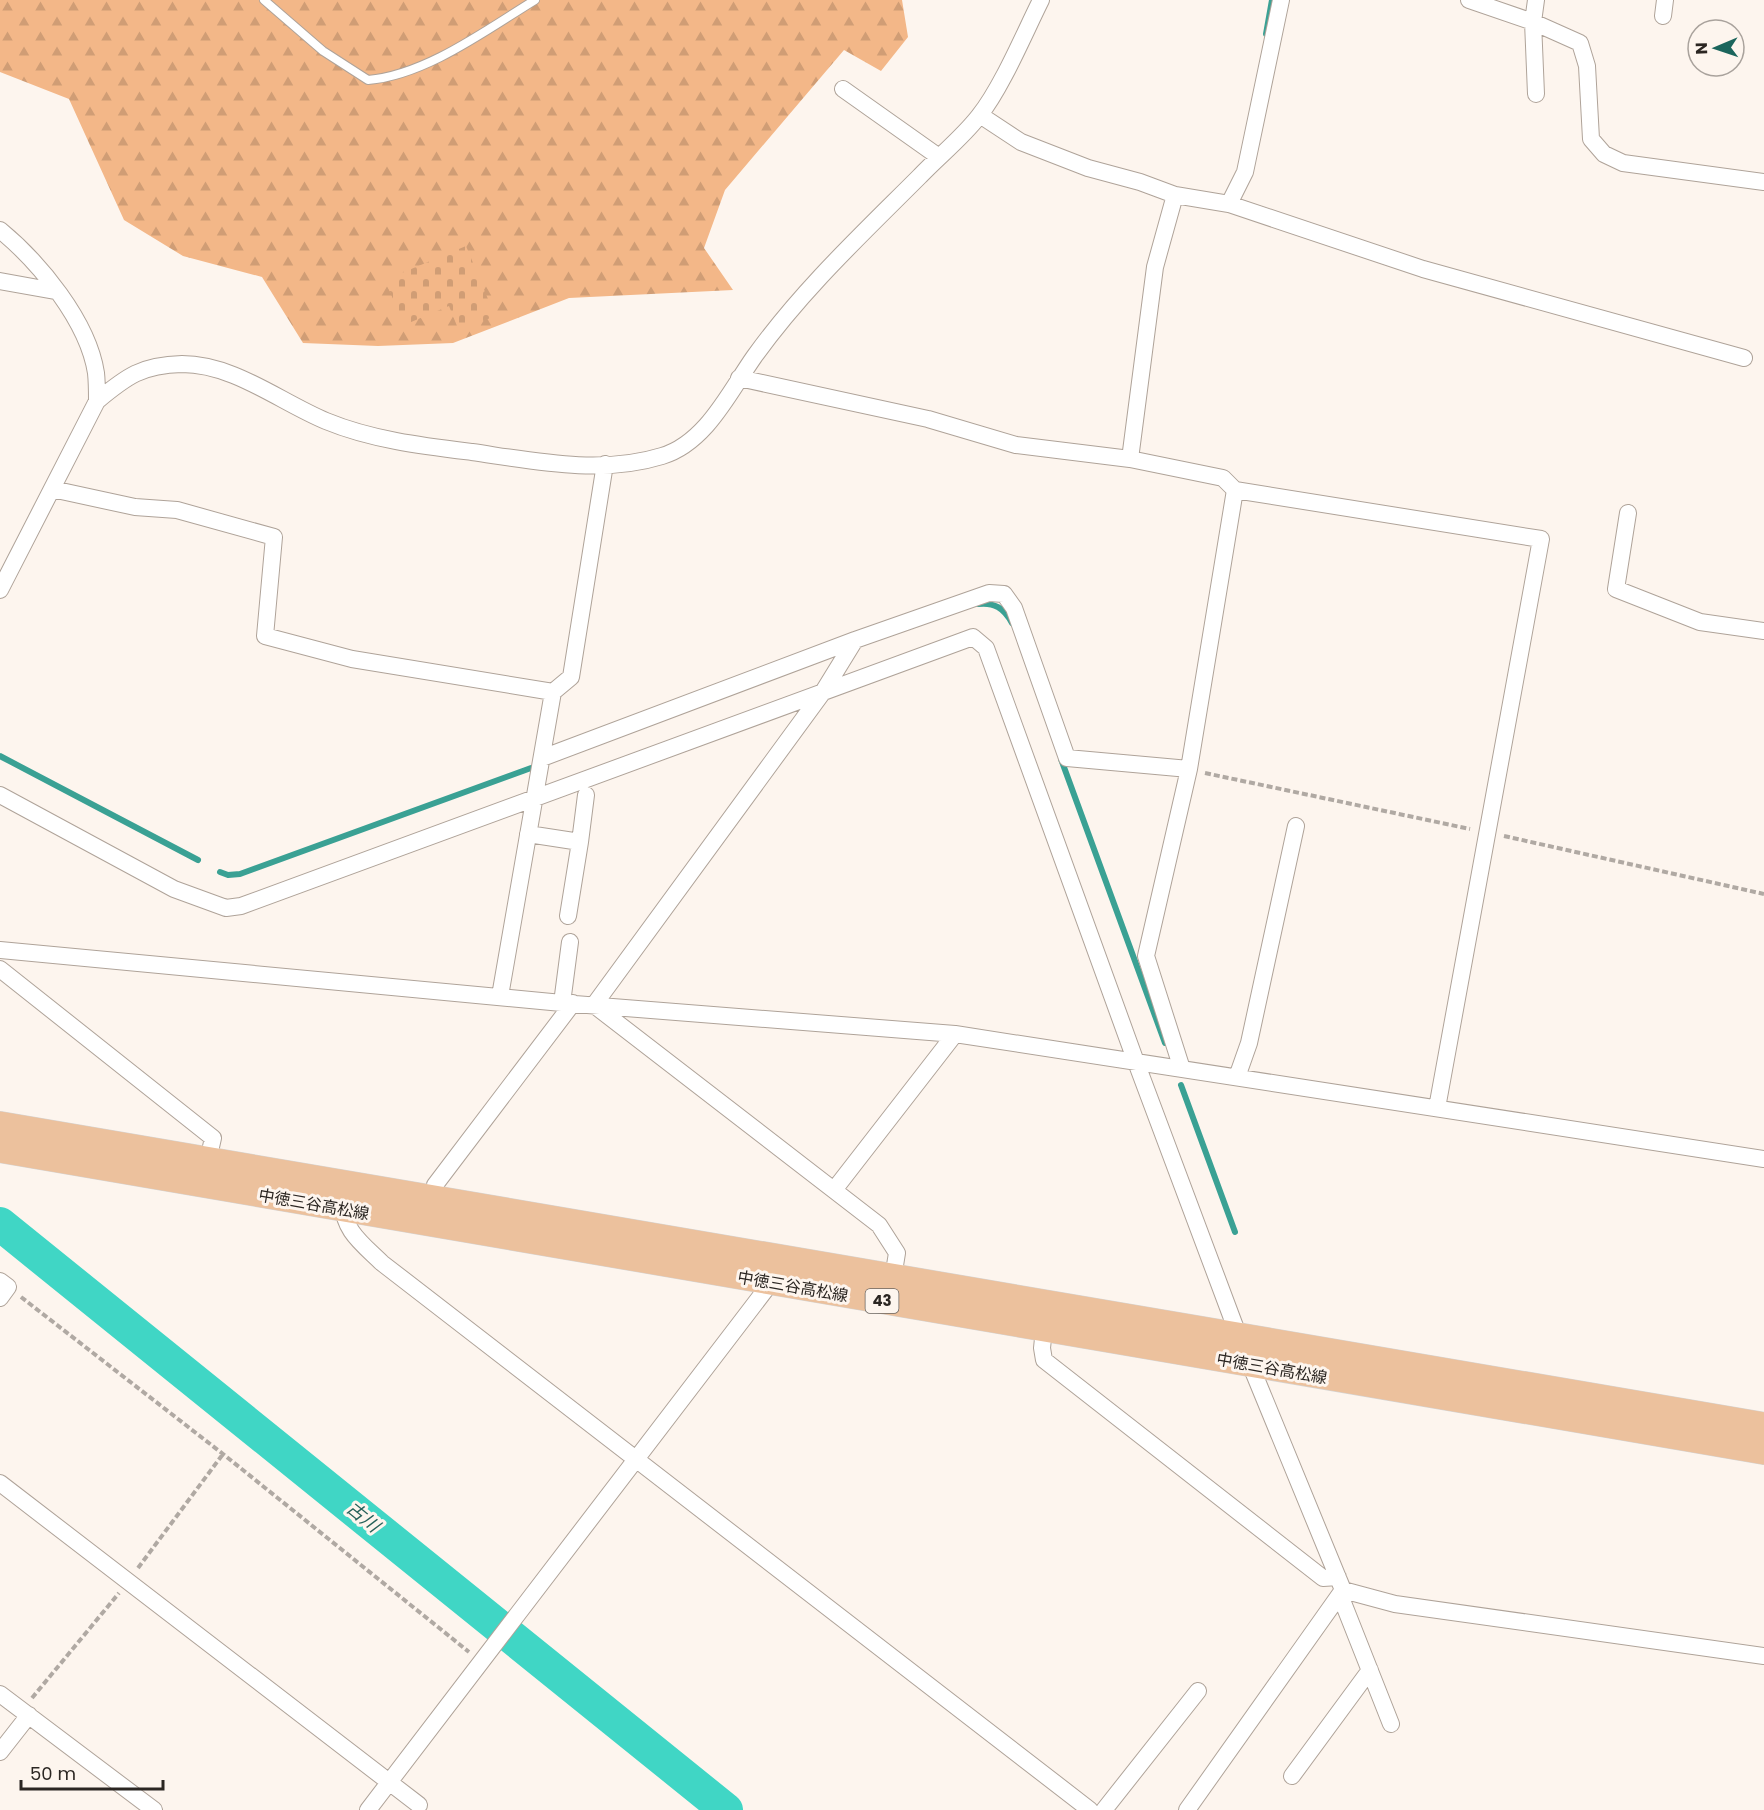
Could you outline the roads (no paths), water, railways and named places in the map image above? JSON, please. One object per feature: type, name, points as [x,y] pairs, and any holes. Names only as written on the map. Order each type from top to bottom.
[{"type":"main road","name":"中徳三谷高松線","points":[[0,1125],[205,1173]]},
{"type":"main road","name":"中徳三谷高松線","points":[[0,1149],[205,1173],[344,1197],[771,1283],[891,1290]]},
{"type":"main road","name":"中徳三谷高松線","points":[[344,1197],[433,1200],[788,1261],[891,1290],[1046,1317],[1252,1365],[1764,1451]]},
{"type":"main road","name":"中徳三谷高松線","points":[[1046,1317],[1239,1337],[1764,1426]]},
{"type":"street","points":[[0,590],[6,566],[52,489],[97,401],[142,368],[184,364],[215,370],[266,389],[326,421],[406,443],[547,463],[585,466],[664,456],[689,442],[718,410],[739,378],[803,294],[980,115],[1014,56],[1041,0]]},
{"type":"street","points":[[1229,204],[1245,172],[1281,0]]},
{"type":"street","points":[[1468,0],[1533,22],[1580,43],[1587,66],[1591,139],[1604,154],[1623,163],[1764,182]]},
{"type":"street","points":[[1536,0],[1533,22],[1536,94]]},
{"type":"street","points":[[843,89],[939,157]]},
{"type":"street","points":[[980,115],[1021,142],[1088,168],[1140,182],[1175,195],[1229,204],[1423,269],[1744,358]]},
{"type":"street","points":[[1130,459],[1155,267],[1175,195]]},
{"type":"street","points":[[0,230],[41,269],[77,322],[90,350],[96,373],[97,401]]},
{"type":"street","points":[[0,281],[55,291]]},
{"type":"street","points":[[739,378],[928,419],[1016,445],[1130,459],[1223,478],[1235,490],[1541,538],[1437,1108]]},
{"type":"street","points":[[500,996],[553,692],[571,677],[605,464]]},
{"type":"street","points":[[52,489],[135,507],[177,510],[274,537],[265,636],[352,659],[553,692]]},
{"type":"street","points":[[1182,1069],[1146,956],[1189,769],[1235,490]]},
{"type":"street","points":[[1628,513],[1616,589],[1700,622],[1764,631]]},
{"type":"street","points":[[542,758],[855,640],[989,593],[1004,594],[1014,608],[1067,758],[1189,769]]},
{"type":"street","points":[[0,795],[174,889],[226,908],[241,906],[973,637],[986,648],[1136,1062],[1239,1337],[1340,1587],[1391,1724]]},
{"type":"street","points":[[594,1005],[823,692],[855,640]]},
{"type":"street","points":[[568,916],[586,795]]},
{"type":"street","points":[[1237,1077],[1249,1043],[1296,826]]},
{"type":"street","points":[[528,834],[580,842]]},
{"type":"street","points":[[433,1200],[435,1185],[567,1003],[570,942]]},
{"type":"street","points":[[0,950],[567,1003],[955,1034],[1764,1159]]},
{"type":"street","points":[[0,969],[213,1138],[205,1173]]},
{"type":"street","points":[[594,1005],[879,1225],[897,1253],[891,1290]]},
{"type":"street","points":[[834,1190],[955,1034]]},
{"type":"street","points":[[344,1197],[348,1229],[382,1263],[1090,1810]]},
{"type":"street","points":[[368,1810],[635,1458],[788,1261]]},
{"type":"street","points":[[1046,1317],[1044,1360],[1323,1578],[1340,1587],[1395,1604],[1764,1656]]},
{"type":"street","points":[[0,1483],[419,1805]]},
{"type":"street","points":[[1187,1810],[1340,1587]]},
{"type":"street","points":[[1292,1776],[1370,1670]]},
{"type":"street","points":[[1104,1810],[1198,1691]]},
{"type":"street","points":[[0,1694],[152,1810]]},
{"type":"street","points":[[0,1752],[29,1715]]},
{"type":"lane","points":[[264,0],[322,51],[368,80],[402,73],[457,48],[535,0]]},
{"type":"waterway","points":[[1266,34],[1272,0]]},
{"type":"waterway","points":[[978,604],[998,607],[1006,613],[1012,623]]},
{"type":"waterway","points":[[0,756],[198,860]]},
{"type":"waterway","points":[[1061,759],[1165,1043]]},
{"type":"waterway","points":[[220,872],[228,875],[240,874],[531,768]]},
{"type":"waterway","points":[[1181,1085],[1235,1232]]},
{"type":"waterway","name":"古川","points":[[0,1224],[726,1810]]}]
